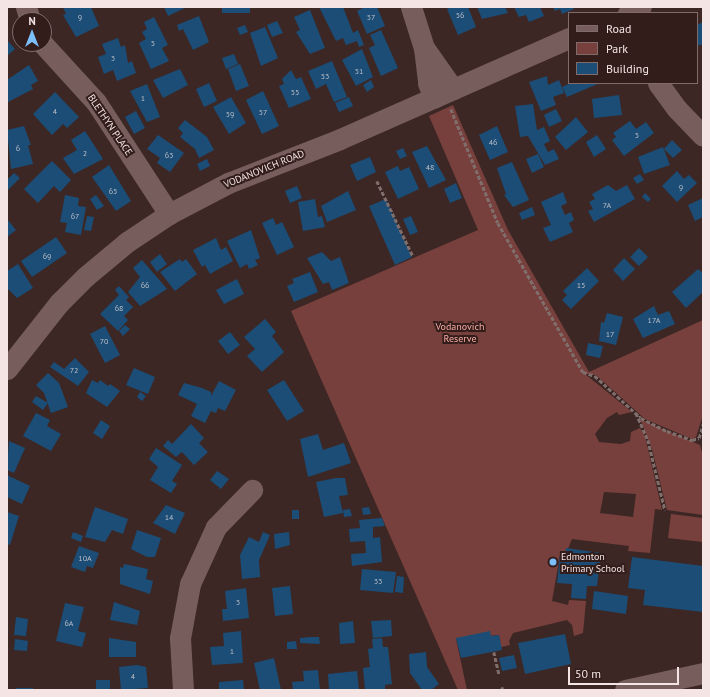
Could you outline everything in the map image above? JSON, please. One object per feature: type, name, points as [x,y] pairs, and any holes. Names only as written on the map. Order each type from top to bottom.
[{"type":"street","points":[[411,7],[424,48],[428,83],[445,97]]},
{"type":"street","points":[[630,12],[641,7]]},
{"type":"street","name":"VODANOVICH ROAD","points":[[7,369],[59,303],[85,278],[127,242],[169,214],[236,180],[445,97],[568,38]]},
{"type":"street","name":"BLETHYN PLACE","points":[[50,52],[96,102],[169,214]]},
{"type":"street","points":[[659,84],[677,109],[703,136]]},
{"type":"street","points":[[183,690],[180,638],[183,611],[195,570],[216,527],[252,490]]},
{"type":"street","points":[[625,690],[703,673]]},
{"type":"path","points":[[445,97],[498,223],[578,364],[648,421],[692,440],[699,438],[703,424]]},
{"type":"path","points":[[377,181],[413,256]]},
{"type":"path","points":[[635,411],[648,440],[665,510]]},
{"type":"path","points":[[494,652],[499,674]]},
{"type":"green space","name":"Vodanovich Reserve","points":[[453,105],[508,230],[589,372],[703,320],[703,415],[696,437],[692,439],[645,419],[596,375],[585,374],[632,412],[619,415],[617,412],[607,418],[595,434],[599,442],[621,444],[630,441],[631,432],[640,428],[645,436],[662,510],[655,509],[650,553],[628,551],[629,546],[572,539],[565,556],[560,555],[552,601],[568,605],[569,600],[586,601],[583,633],[574,636],[572,625],[567,620],[513,633],[509,641],[510,645],[501,647],[499,635],[456,639],[467,690],[458,690],[291,311],[478,230],[429,116]],"holes":[[[604,492],[636,494],[633,517],[600,513]]]},
{"type":"green space","points":[[640,419],[700,445],[703,456],[703,515],[667,510],[652,449]]},
{"type":"green space","points":[[671,514],[703,518],[703,542],[668,538]]},
{"type":"building","points":[[63,7],[91,7],[99,26],[76,37],[63,15],[66,14]]},
{"type":"building","points":[[164,7],[187,7],[168,16]]},
{"type":"building","points":[[222,7],[250,7],[250,13],[222,13]]},
{"type":"building","points":[[319,7],[343,7],[353,33],[358,30],[364,45],[359,47],[357,41],[346,45],[343,38],[336,41]]},
{"type":"building","points":[[365,7],[377,7],[385,26],[367,34],[357,11]]},
{"type":"building","points":[[451,7],[468,7],[476,27],[458,35],[447,9]]},
{"type":"building","points":[[477,7],[505,7],[508,13],[482,19]]},
{"type":"building","points":[[514,7],[540,7],[544,16],[529,22],[526,15],[519,17]]},
{"type":"building","points":[[553,7],[573,7],[574,9],[562,14],[560,9],[555,11]]},
{"type":"building","points":[[310,10],[325,48],[310,54],[296,32],[300,30],[294,17]]},
{"type":"building","points":[[199,16],[209,42],[193,50],[183,29],[179,31],[177,25]]},
{"type":"building","points":[[154,17],[168,45],[162,48],[169,61],[151,69],[139,43],[146,39],[142,32],[147,29],[144,22]]},
{"type":"building","points":[[277,21],[283,33],[272,37],[267,25]]},
{"type":"building","points":[[703,22],[703,44],[698,46],[698,24]]},
{"type":"building","points":[[245,25],[248,32],[240,35],[237,28]]},
{"type":"building","points":[[265,27],[278,58],[261,66],[250,33]]},
{"type":"building","points":[[381,30],[398,68],[381,76],[369,48],[375,45],[370,35]]},
{"type":"building","points":[[118,38],[121,47],[125,45],[128,63],[132,61],[136,73],[117,81],[113,70],[104,74],[98,57],[106,54],[102,44]]},
{"type":"building","points":[[7,40],[12,46],[12,52],[7,56]]},
{"type":"building","points":[[362,49],[373,77],[356,86],[342,60]]},
{"type":"building","points":[[234,54],[238,64],[226,69],[222,58]]},
{"type":"building","points":[[332,61],[347,97],[334,102],[326,84],[316,89],[308,71]]},
{"type":"building","points":[[240,64],[249,86],[236,91],[228,69]]},
{"type":"building","points":[[29,65],[38,81],[31,85],[33,89],[8,102],[7,80]]},
{"type":"building","points":[[180,69],[188,85],[163,98],[153,80]]},
{"type":"building","points":[[291,70],[296,79],[301,77],[311,99],[289,108],[279,86],[284,84],[282,79]]},
{"type":"building","points":[[547,76],[548,85],[559,80],[564,93],[553,97],[556,105],[541,111],[529,82]]},
{"type":"building","points":[[371,80],[374,87],[367,92],[363,85]]},
{"type":"building","points":[[209,83],[217,101],[204,107],[196,89]]},
{"type":"building","points":[[147,84],[160,117],[147,122],[130,91]]},
{"type":"building","points":[[569,84],[598,84],[567,97],[562,87]]},
{"type":"building","points":[[263,91],[279,126],[262,134],[246,100]]},
{"type":"building","points":[[55,92],[79,117],[67,128],[63,124],[52,135],[33,114]]},
{"type":"building","points":[[619,95],[622,115],[594,118],[592,99]]},
{"type":"building","points":[[231,97],[246,123],[229,134],[213,107]]},
{"type":"building","points":[[349,97],[353,106],[339,112],[335,103]]},
{"type":"building","points":[[533,104],[537,130],[544,127],[550,141],[544,144],[548,152],[554,149],[559,159],[545,165],[528,136],[520,137],[515,106]]},
{"type":"building","points":[[556,109],[562,121],[549,127],[544,115]]},
{"type":"building","points":[[136,111],[145,128],[134,134],[125,117]]},
{"type":"building","points":[[576,117],[588,132],[566,150],[555,137]]},
{"type":"building","points":[[185,120],[207,137],[214,150],[199,158],[195,149],[180,137],[183,133],[178,128]]},
{"type":"building","points":[[630,121],[636,129],[646,122],[654,133],[624,156],[612,140],[616,137],[613,133]]},
{"type":"building","points":[[24,126],[31,145],[28,145],[33,164],[11,169],[7,130]]},
{"type":"building","points":[[497,126],[508,152],[490,160],[479,135]]},
{"type":"building","points":[[85,131],[103,159],[74,174],[63,158],[77,150],[71,140]]},
{"type":"building","points":[[158,135],[184,153],[170,172],[157,163],[160,158],[147,149]]},
{"type":"building","points":[[597,135],[606,149],[594,157],[586,142]]},
{"type":"building","points":[[672,140],[682,150],[673,158],[664,149]]},
{"type":"building","points":[[427,146],[446,180],[429,188],[412,152]]},
{"type":"building","points":[[663,147],[670,165],[644,174],[638,157]]},
{"type":"building","points":[[403,148],[407,156],[400,159],[396,151]]},
{"type":"building","points":[[538,154],[544,167],[532,173],[526,159]]},
{"type":"building","points":[[370,157],[376,172],[357,181],[350,165]]},
{"type":"building","points":[[207,159],[210,166],[200,171],[197,164]]},
{"type":"building","points":[[52,161],[71,180],[60,192],[54,186],[38,203],[24,189]]},
{"type":"building","points":[[512,162],[529,200],[513,207],[504,195],[506,194],[497,168]]},
{"type":"building","points":[[109,165],[131,201],[116,211],[92,177]]},
{"type":"building","points":[[398,166],[400,171],[409,167],[419,189],[398,199],[385,172]]},
{"type":"building","points":[[677,171],[684,179],[689,175],[697,183],[677,202],[662,186]]},
{"type":"building","points":[[14,173],[20,178],[7,191],[7,180]]},
{"type":"building","points":[[640,174],[644,180],[637,184],[633,178]]},
{"type":"building","points":[[456,183],[462,198],[450,203],[444,189]]},
{"type":"building","points":[[608,185],[616,191],[627,185],[635,199],[594,222],[588,211],[593,209],[589,202],[595,199],[592,194]]},
{"type":"building","points":[[297,186],[302,198],[290,203],[285,191]]},
{"type":"building","points":[[348,191],[356,210],[327,222],[321,206]]},
{"type":"building","points":[[563,192],[567,203],[561,206],[565,215],[571,212],[574,220],[569,223],[573,232],[550,242],[543,228],[551,225],[541,202]]},
{"type":"building","points":[[645,193],[651,199],[648,202],[642,197]]},
{"type":"building","points":[[65,195],[79,198],[78,206],[86,207],[81,235],[65,232],[67,223],[60,222]]},
{"type":"building","points":[[96,195],[104,206],[97,210],[90,199]]},
{"type":"building","points":[[703,198],[703,217],[695,221],[688,205]]},
{"type":"building","points":[[315,199],[318,217],[322,216],[325,227],[303,231],[298,202]]},
{"type":"building","points":[[386,199],[412,257],[395,265],[369,206]]},
{"type":"building","points":[[532,207],[535,215],[522,220],[519,213]]},
{"type":"building","points":[[87,216],[94,217],[91,231],[84,230]]},
{"type":"building","points":[[411,216],[418,232],[410,235],[403,219]]},
{"type":"building","points":[[273,218],[276,225],[282,222],[294,247],[277,255],[262,223]]},
{"type":"building","points":[[7,219],[16,230],[7,237]]},
{"type":"building","points":[[251,230],[260,258],[255,260],[258,265],[249,269],[247,264],[240,268],[227,241]]},
{"type":"building","points":[[56,237],[67,253],[32,277],[21,261]]},
{"type":"building","points":[[216,238],[221,250],[226,247],[233,261],[210,274],[205,265],[202,267],[193,250]]},
{"type":"building","points":[[639,248],[648,257],[639,266],[630,257]]},
{"type":"building","points":[[322,252],[331,261],[340,257],[349,283],[332,290],[329,282],[323,284],[307,258]]},
{"type":"building","points":[[160,254],[167,264],[157,272],[150,262]]},
{"type":"building","points":[[624,258],[635,269],[623,281],[613,270]]},
{"type":"building","points":[[180,259],[182,262],[186,259],[197,274],[175,291],[160,272]]},
{"type":"building","points":[[142,260],[167,289],[140,306],[128,292],[140,277],[133,268]]},
{"type":"building","points":[[18,264],[33,288],[17,298],[7,288],[7,271]]},
{"type":"building","points":[[587,268],[599,281],[571,309],[562,300],[567,295],[563,291]]},
{"type":"building","points":[[698,269],[703,273],[703,292],[686,308],[672,292]]},
{"type":"building","points":[[310,272],[318,292],[294,302],[287,286],[294,283],[292,279]]},
{"type":"building","points":[[237,279],[244,294],[224,304],[216,290]]},
{"type":"building","points":[[119,286],[129,297],[126,300],[133,307],[124,316],[128,320],[118,331],[100,314],[119,295],[115,290]]},
{"type":"building","points":[[654,306],[658,315],[669,311],[675,324],[643,338],[633,319]]},
{"type":"building","points":[[607,313],[623,317],[616,345],[599,341],[601,322],[604,323]]},
{"type":"building","points":[[265,319],[276,332],[272,336],[284,352],[262,372],[247,356],[255,349],[244,337]]},
{"type":"building","points":[[125,325],[130,329],[123,336],[119,331]]},
{"type":"building","points":[[105,326],[120,355],[105,363],[90,334]]},
{"type":"building","points":[[230,332],[240,345],[228,354],[218,341]]},
{"type":"building","points":[[588,343],[603,346],[600,358],[586,355]]},
{"type":"building","points":[[75,358],[89,372],[78,386],[50,367],[54,362],[64,369]]},
{"type":"building","points":[[134,368],[155,377],[148,394],[126,385]]},
{"type":"building","points":[[48,373],[59,383],[68,407],[51,413],[44,393],[36,385]]},
{"type":"building","points":[[92,380],[98,383],[100,380],[108,386],[110,384],[120,391],[107,407],[86,393]]},
{"type":"building","points":[[284,380],[304,411],[287,421],[267,390]]},
{"type":"building","points":[[219,381],[236,390],[225,411],[218,408],[216,413],[211,411],[205,423],[191,416],[197,404],[178,395],[184,383],[211,392],[211,396]]},
{"type":"building","points":[[140,392],[146,396],[142,401],[137,397]]},
{"type":"building","points":[[36,396],[48,403],[43,410],[32,402]]},
{"type":"building","points":[[36,413],[50,420],[47,426],[61,434],[51,451],[23,436]]},
{"type":"building","points":[[101,420],[110,426],[102,439],[93,433]]},
{"type":"building","points":[[191,424],[204,438],[199,443],[208,452],[194,465],[182,452],[176,457],[163,446],[168,440],[172,444]]},
{"type":"building","points":[[318,434],[323,450],[344,443],[351,463],[308,477],[300,439]]},
{"type":"building","points":[[9,441],[25,448],[14,473],[7,470]]},
{"type":"building","points":[[156,448],[182,465],[172,481],[177,484],[171,493],[150,480],[158,467],[149,459]]},
{"type":"building","points":[[217,471],[229,479],[221,489],[210,480]]},
{"type":"building","points":[[7,475],[30,486],[22,504],[7,497]]},
{"type":"building","points":[[336,478],[345,478],[348,495],[339,496],[343,513],[324,517],[316,482]]},
{"type":"building","points":[[166,505],[185,513],[175,534],[153,523]]},
{"type":"building","points":[[95,507],[128,519],[123,534],[112,530],[105,542],[85,537]]},
{"type":"building","points":[[369,507],[371,514],[363,515],[362,508]]},
{"type":"building","points":[[350,509],[352,516],[344,517],[343,510]]},
{"type":"building","points":[[292,510],[299,510],[299,519],[292,519]]},
{"type":"building","points":[[7,512],[19,516],[10,545],[7,544]]},
{"type":"building","points":[[382,518],[385,526],[373,527],[373,538],[380,537],[382,562],[352,566],[351,554],[366,553],[365,541],[350,542],[349,529],[360,528],[359,520]]},
{"type":"building","points":[[137,530],[161,538],[155,557],[147,557],[131,549]]},
{"type":"building","points":[[73,532],[83,536],[81,542],[71,538]]},
{"type":"building","points":[[263,532],[270,535],[259,560],[260,577],[242,579],[240,555],[249,537],[259,542]]},
{"type":"building","points":[[289,532],[290,545],[275,549],[274,534]]},
{"type":"building","points":[[79,546],[99,553],[93,568],[87,566],[85,572],[71,567]]},
{"type":"building","points":[[566,548],[601,553],[597,586],[587,586],[586,599],[571,598],[572,584],[557,583],[560,555],[565,556]]},
{"type":"building","points":[[632,557],[703,566],[703,612],[643,605],[645,590],[628,588]]},
{"type":"building","points":[[124,564],[148,569],[146,579],[153,581],[150,594],[120,584],[120,567],[123,568]]},
{"type":"building","points":[[362,569],[396,572],[393,593],[360,590]]},
{"type":"building","points":[[397,576],[404,577],[403,593],[395,592]]},
{"type":"building","points":[[290,586],[293,614],[275,616],[272,588]]},
{"type":"building","points":[[246,588],[249,618],[223,621],[222,609],[227,609],[225,591]]},
{"type":"building","points":[[594,591],[628,596],[626,614],[592,609]]},
{"type":"building","points":[[114,602],[140,611],[137,625],[110,620]]},
{"type":"building","points":[[65,603],[84,607],[78,631],[86,633],[82,647],[56,641]]},
{"type":"building","points":[[16,617],[28,619],[26,636],[14,635]]},
{"type":"building","points":[[391,620],[392,636],[373,638],[371,621]]},
{"type":"building","points":[[353,621],[355,643],[340,644],[339,623]]},
{"type":"building","points":[[241,631],[243,663],[212,665],[210,647],[224,646],[223,633]]},
{"type":"building","points":[[490,631],[491,636],[499,635],[502,650],[461,658],[456,638]]},
{"type":"building","points":[[565,634],[571,664],[525,674],[518,643]]},
{"type":"building","points":[[319,637],[320,644],[300,643],[300,638]]},
{"type":"building","points":[[109,638],[136,642],[136,657],[109,657]]},
{"type":"building","points":[[382,638],[383,647],[388,647],[392,684],[385,685],[385,690],[365,690],[363,668],[370,667],[368,649],[373,648],[372,639]]},
{"type":"building","points":[[15,639],[28,641],[27,651],[14,650]]},
{"type":"building","points":[[296,641],[297,649],[287,649],[287,642]]},
{"type":"building","points":[[426,652],[427,667],[439,684],[431,690],[422,690],[410,673],[409,654]]},
{"type":"building","points":[[514,655],[517,668],[502,671],[499,658]]},
{"type":"building","points":[[274,658],[281,690],[260,690],[254,663]]},
{"type":"building","points":[[137,665],[146,667],[148,688],[121,690],[119,667]]},
{"type":"building","points":[[318,670],[320,690],[293,690],[292,682],[304,681],[303,671]]},
{"type":"building","points":[[357,671],[359,690],[329,690],[328,674]]},
{"type":"building","points":[[96,680],[110,680],[110,690],[96,690]]},
{"type":"building","points":[[243,680],[244,690],[219,690],[219,682]]},
{"type":"building","points":[[16,688],[33,688],[33,690],[16,690]]},
{"type":"place","name":"Edmonton Primary School","points":[[553,562]]}]
